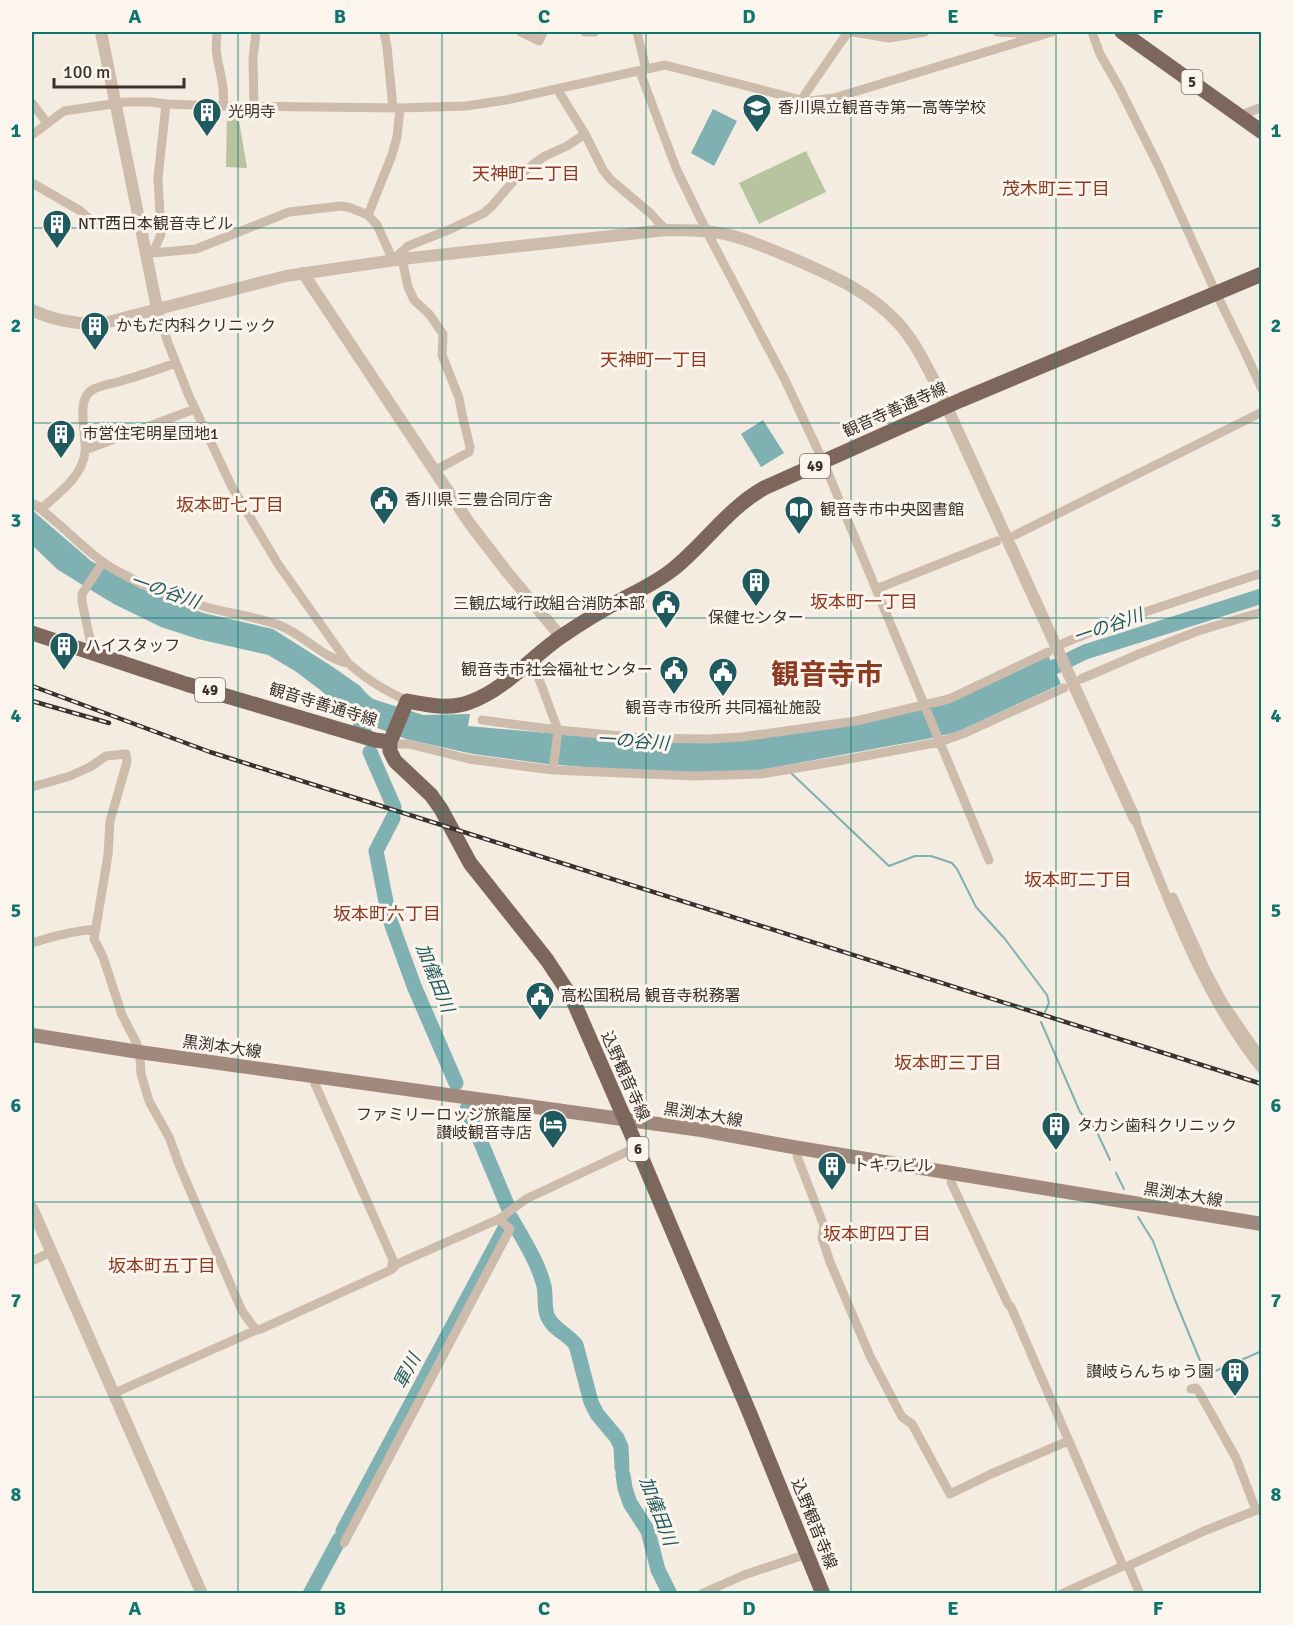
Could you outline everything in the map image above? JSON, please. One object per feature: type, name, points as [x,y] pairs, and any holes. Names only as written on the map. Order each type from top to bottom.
[{"type":"main road","name":"5","points":[[1122,32],[1262,132]]},
{"type":"main road","name":"観音寺善通寺線","points":[[32,633],[186,684],[375,740],[392,739],[406,704],[450,706],[468,704],[480,698],[507,681],[561,637],[671,571],[698,547],[728,515],[752,495],[772,484],[947,407],[1262,274]]},
{"type":"main road","name":"込野観音寺線","points":[[392,739],[390,751],[395,760],[431,795],[470,863],[558,975],[572,998],[637,1147],[823,1593]]},
{"type":"main road","name":"黒渕本大線","points":[[32,1035],[701,1130],[1262,1224]]},
{"type":"street","points":[[102,32],[149,252],[158,308],[168,343],[195,409],[251,521],[278,564],[348,663],[363,677],[406,704]]},
{"type":"street","points":[[217,32],[216,54],[225,93],[223,105]]},
{"type":"street","points":[[254,106],[253,59],[256,32]]},
{"type":"street","points":[[368,215],[397,137],[396,108],[384,32]]},
{"type":"street","points":[[520,32],[539,41],[543,32]]},
{"type":"street","points":[[585,32],[595,32]]},
{"type":"street","points":[[637,32],[643,70],[676,168],[785,380],[824,463],[989,860]]},
{"type":"street","points":[[801,100],[848,32]]},
{"type":"street","points":[[854,32],[888,38],[925,32]]},
{"type":"street","points":[[997,32],[1041,34]]},
{"type":"street","points":[[32,135],[64,111],[141,101],[166,104],[254,106],[396,108],[466,106],[506,100],[665,65],[810,101],[834,98],[1052,32]]},
{"type":"street","points":[[1092,32],[1100,54],[1158,165],[1262,388]]},
{"type":"street","points":[[557,89],[585,134],[603,170],[666,230]]},
{"type":"street","points":[[32,103],[47,123]]},
{"type":"street","points":[[149,252],[161,234],[158,178],[166,104]]},
{"type":"street","points":[[1239,116],[1262,107]]},
{"type":"street","points":[[397,259],[408,246],[484,213],[514,179],[545,156],[567,146],[585,134]]},
{"type":"street","points":[[32,183],[79,210],[93,222]]},
{"type":"street","points":[[149,252],[196,249],[289,212],[341,206],[368,215],[377,225],[397,259],[414,300],[430,315],[443,334],[442,355],[459,398],[470,447],[469,452],[434,471]]},
{"type":"street","points":[[32,310],[58,320],[89,324],[104,323],[303,273],[397,259],[666,230],[707,232],[735,237],[772,249],[844,281],[872,298],[898,323],[923,357],[1178,913],[1223,1002],[1262,1059]]},
{"type":"street","points":[[303,273],[470,524],[561,637]]},
{"type":"street","points":[[41,509],[65,488],[81,465],[85,450],[84,399],[91,390],[176,363]]},
{"type":"street","points":[[85,450],[195,409]]},
{"type":"street","points":[[1015,535],[1262,412]]},
{"type":"street","points":[[32,501],[72,538],[117,571],[170,595],[204,607],[281,626],[339,662],[348,663]]},
{"type":"street","points":[[876,590],[997,541]]},
{"type":"street","points":[[93,653],[82,594],[103,562]]},
{"type":"street","points":[[482,720],[642,738],[709,739],[742,737],[856,721],[950,699],[1118,621],[1262,573]]},
{"type":"street","points":[[392,739],[400,744],[409,744],[469,759],[553,770],[694,776],[761,774],[940,741],[965,733],[1139,654],[1198,631],[1262,612]]},
{"type":"street","points":[[532,660],[558,730],[553,770]]},
{"type":"street","points":[[32,787],[70,776],[90,767],[106,756],[126,754],[127,762],[110,820],[108,855],[94,939],[103,957],[122,1015],[137,1044]]},
{"type":"street","points":[[1178,913],[1199,972],[1230,1028],[1262,1070]]},
{"type":"street","points":[[32,943],[74,931],[96,929]]},
{"type":"street","points":[[140,1058],[141,1074],[149,1101],[169,1137],[242,1311],[256,1330]]},
{"type":"street","points":[[315,1084],[393,1260],[392,1270]]},
{"type":"street","points":[[119,1391],[392,1270],[397,1264],[499,1219],[526,1199],[637,1147]]},
{"type":"street","points":[[797,1156],[824,1226],[822,1238],[830,1262],[870,1356],[902,1417],[912,1424],[950,1494],[1068,1441]]},
{"type":"street","points":[[951,1182],[1011,1307],[1068,1441],[1125,1566],[1140,1593]]},
{"type":"street","points":[[32,1208],[202,1593]]},
{"type":"street","points":[[344,1543],[510,1229],[499,1219]]},
{"type":"street","points":[[32,1261],[51,1252]]},
{"type":"street","points":[[1061,1593],[1259,1509],[1219,1426],[1196,1388],[1191,1389]]},
{"type":"street","points":[[701,1593],[744,1575],[807,1554]]},
{"type":"green space","points":[[227,109],[237,109],[247,168],[226,167]]},
{"type":"green space","points":[[806,151],[826,192],[759,224],[739,183]]},
{"type":"water","points":[[713,109],[737,121],[714,166],[691,153]]},
{"type":"water","points":[[763,420],[784,453],[761,467],[741,434]]},
{"type":"water","points":[[32,510],[91,561],[140,588],[203,613],[273,629],[333,667],[360,686],[373,699],[423,715],[470,714],[468,726],[640,741],[736,741],[914,710],[1048,655],[1061,684],[957,732],[748,772],[647,772],[547,764],[473,754],[406,739],[352,718],[295,671],[268,655],[198,639],[161,627],[114,604],[57,569],[32,545]]},
{"type":"waterway","name":"一の谷川","points":[[1036,676],[1085,652],[1262,596]]},
{"type":"waterway","name":"加儀田川","points":[[353,703],[364,732]]},
{"type":"waterway","name":"加儀田川","points":[[370,752],[394,807]]},
{"type":"waterway","points":[[790,772],[889,866],[915,856],[931,856],[952,863],[976,907],[1005,939],[1047,995],[1049,1003],[1045,1012]]},
{"type":"waterway","name":"加儀田川","points":[[393,818],[376,851],[389,917],[414,986],[456,1083]]},
{"type":"waterway","points":[[1041,1022],[1080,1112],[1096,1130],[1110,1160]]},
{"type":"waterway","name":"加儀田川","points":[[467,1109],[508,1207]]},
{"type":"waterway","points":[[1116,1173],[1124,1189]]},
{"type":"waterway","points":[[1138,1217],[1153,1241],[1175,1300],[1205,1368],[1213,1372],[1262,1351]]},
{"type":"waterway","name":"加儀田川","points":[[511,1218],[538,1268],[545,1289],[546,1312],[549,1320],[576,1345],[591,1402],[621,1447],[622,1468]]},
{"type":"waterway","name":"軍川","points":[[343,1531],[504,1230]]},
{"type":"waterway","name":"加儀田川","points":[[623,1475],[630,1503],[648,1531],[658,1570],[670,1594]]},
{"type":"waterway","name":"軍川","points":[[310,1594],[339,1540]]},
{"type":"railway","points":[[32,686],[210,752],[1262,1084]]},
{"type":"railway","points":[[32,701],[109,723]]},
{"type":"place","name":"香川県立観音寺第一高等学校","points":[[757,134]]},
{"type":"place","name":"光明寺","points":[[207,138]]},
{"type":"place","name":"NTT西日本観音寺ビル","points":[[57,250]]},
{"type":"place","name":"かもだ内科クリニック","points":[[95,352]]},
{"type":"place","name":"市営住宅明星団地1","points":[[61,460]]},
{"type":"place","name":"香川県 三豊合同庁舎","points":[[384,526]]},
{"type":"place","name":"観音寺市中央図書館","points":[[799,536]]},
{"type":"place","name":"保健センター","points":[[756,608]]},
{"type":"place","name":"三観広域行政組合消防本部","points":[[666,630]]},
{"type":"place","name":"ハイスタッフ","points":[[64,672]]},
{"type":"place","name":"観音寺市社会福祉センター","points":[[674,696]]},
{"type":"place","name":"観音寺市役所 共同福祉施設","points":[[723,698]]},
{"type":"place","name":"高松国税局 観音寺税務署","points":[[540,1022]]},
{"type":"place","name":"ファミリーロッジ旅籠屋 讃岐観音寺店","points":[[553,1150]]},
{"type":"place","name":"タカシ歯科クリニック","points":[[1056,1152]]},
{"type":"place","name":"トキワビル","points":[[832,1192]]},
{"type":"place","name":"讃岐らんちゅう園","points":[[1235,1398]]},
{"type":"district","name":"天神町二丁目","points":[[526,174]]},
{"type":"district","name":"茂木町三丁目","points":[[1056,189]]},
{"type":"district","name":"天神町一丁目","points":[[654,360]]},
{"type":"district","name":"坂本町七丁目","points":[[230,505]]},
{"type":"district","name":"坂本町一丁目","points":[[864,602]]},
{"type":"district","name":"観音寺市","points":[[827,675]]},
{"type":"district","name":"坂本町二丁目","points":[[1078,880]]},
{"type":"district","name":"坂本町六丁目","points":[[387,914]]},
{"type":"district","name":"坂本町三丁目","points":[[948,1063]]},
{"type":"district","name":"坂本町四丁目","points":[[877,1234]]},
{"type":"district","name":"坂本町五丁目","points":[[162,1266]]}]
